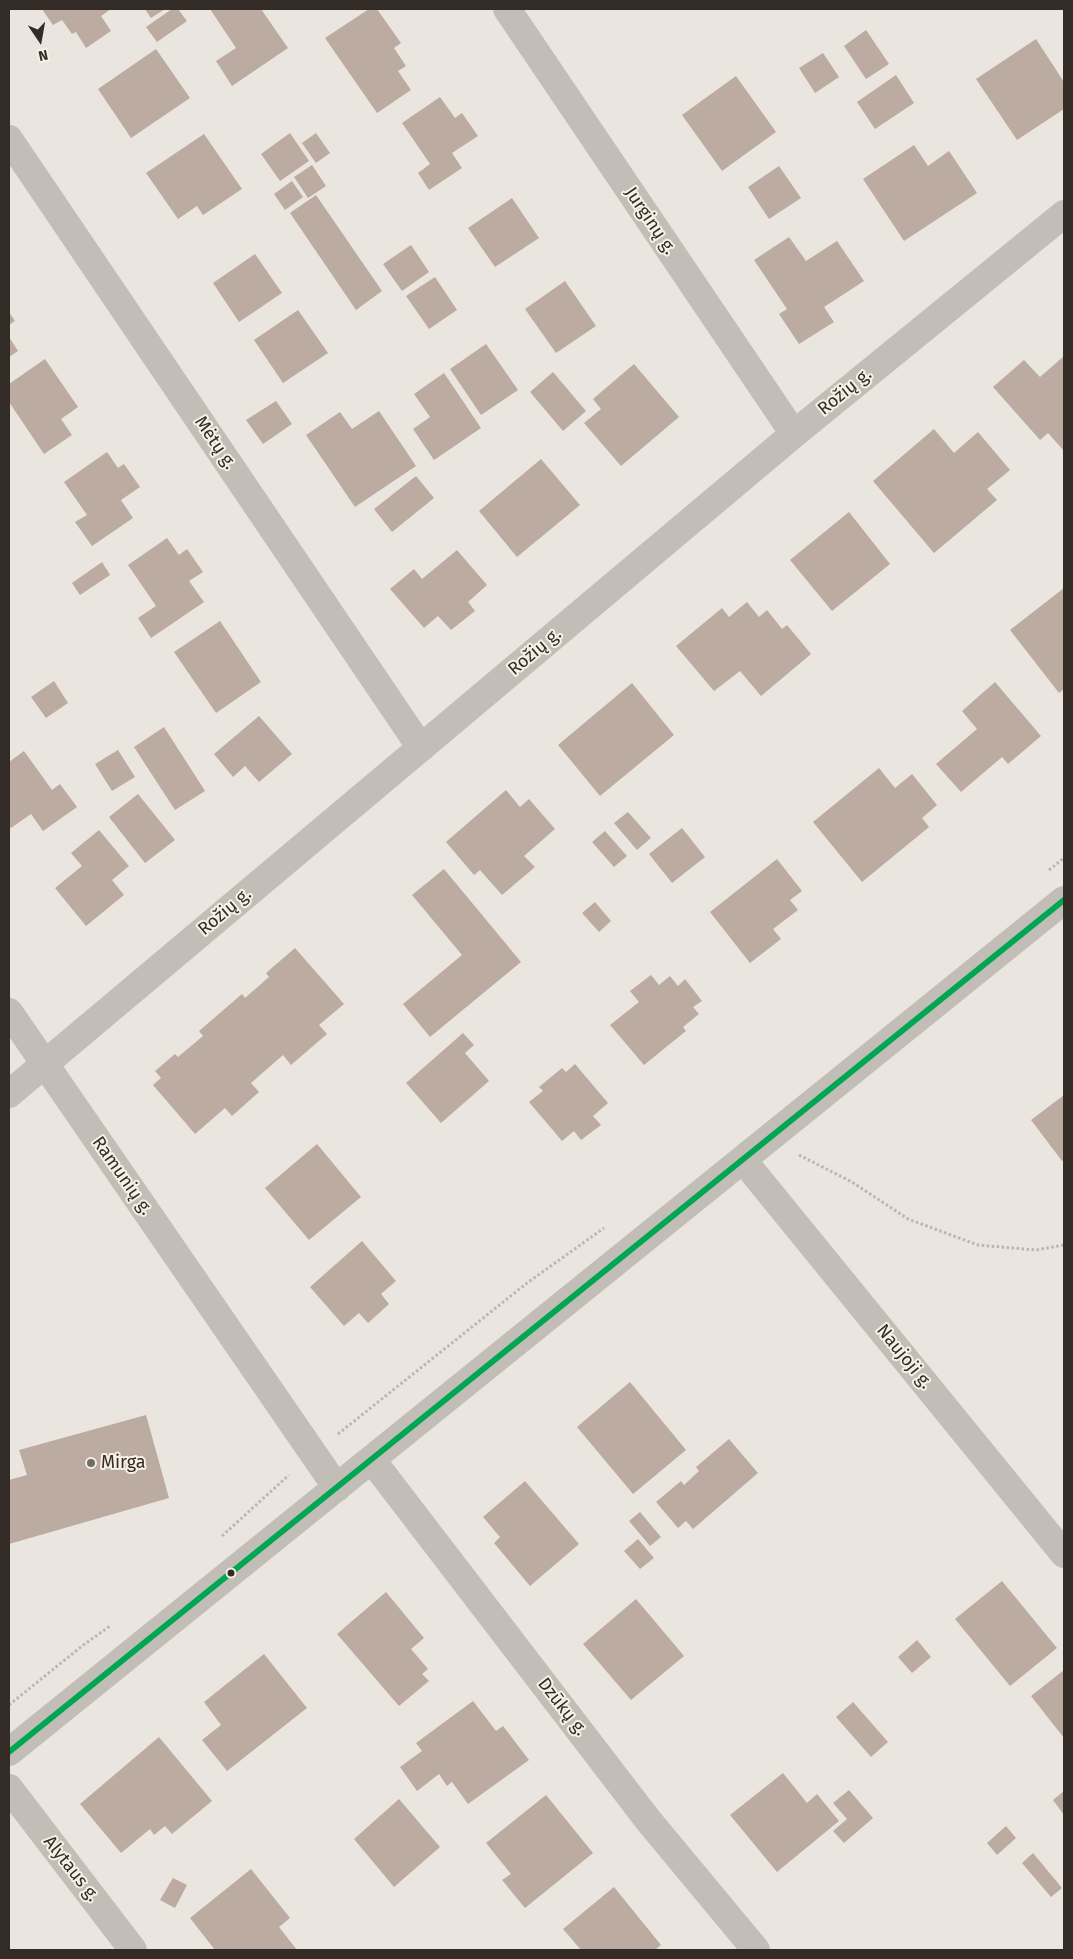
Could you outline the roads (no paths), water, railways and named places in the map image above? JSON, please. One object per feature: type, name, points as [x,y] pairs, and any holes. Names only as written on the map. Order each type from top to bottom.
[{"type":"street","name":"Jurginų g.","points":[[507,9],[794,434]]},
{"type":"street","name":"Mėtų g.","points":[[9,138],[421,748]]},
{"type":"street","name":"Rožių g.","points":[[9,1094],[794,434],[1064,214]]},
{"type":"street","points":[[9,1752],[1064,900]]},
{"type":"street","name":"Ramunių g.","points":[[9,1012],[43,1064],[337,1488]]},
{"type":"street","name":"Naujoji g.","points":[[743,1160],[1064,1554]]},
{"type":"street","name":"Dzūkų g.","points":[[372,1460],[642,1812],[756,1950]]},
{"type":"street","name":"Alytaus g.","points":[[9,1788],[133,1950]]},
{"type":"place","name":"Mirga","points":[[91,1463]]}]
